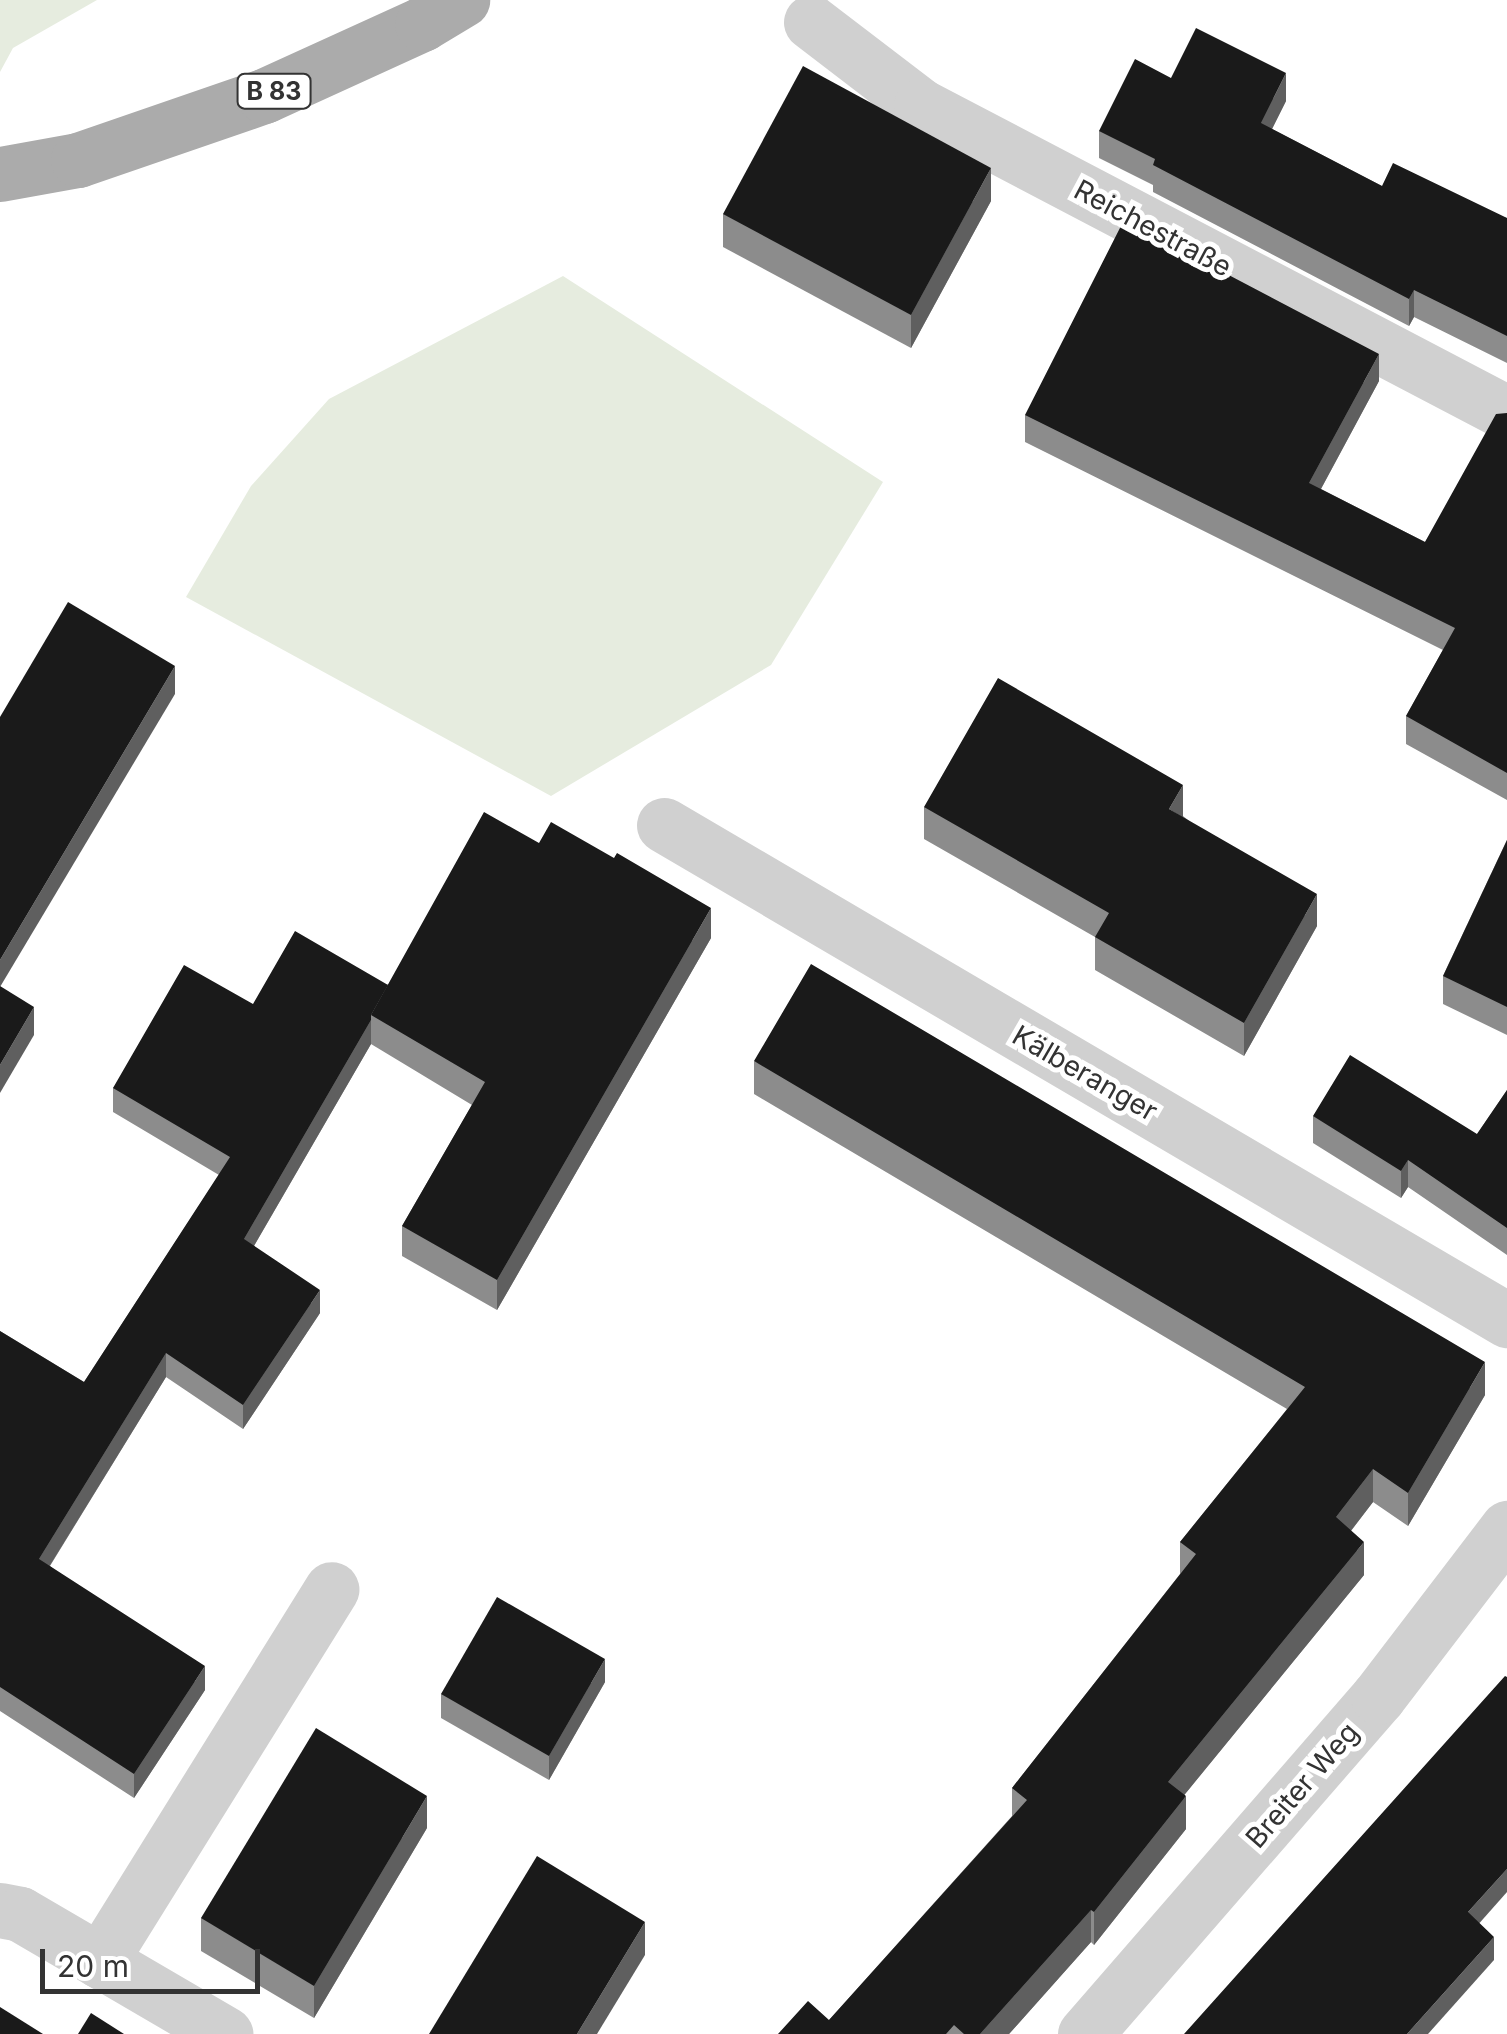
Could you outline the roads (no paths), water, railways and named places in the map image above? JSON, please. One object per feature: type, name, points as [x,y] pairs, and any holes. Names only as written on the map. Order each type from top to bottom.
[{"type":"main road","name":"B 83","points":[[0,174],[78,160],[264,96],[422,24],[462,0]]},
{"type":"street","name":"Reichestraße","points":[[811,22],[920,106],[1507,412]]},
{"type":"street","name":"Kälberanger","points":[[664,825],[1507,1320]]},
{"type":"street","name":"Breiter Weg","points":[[1085,2034],[1378,1697],[1507,1528]]},
{"type":"street","points":[[100,1961],[332,1589]]},
{"type":"street","points":[[0,1910],[20,1914],[225,2034]]}]
